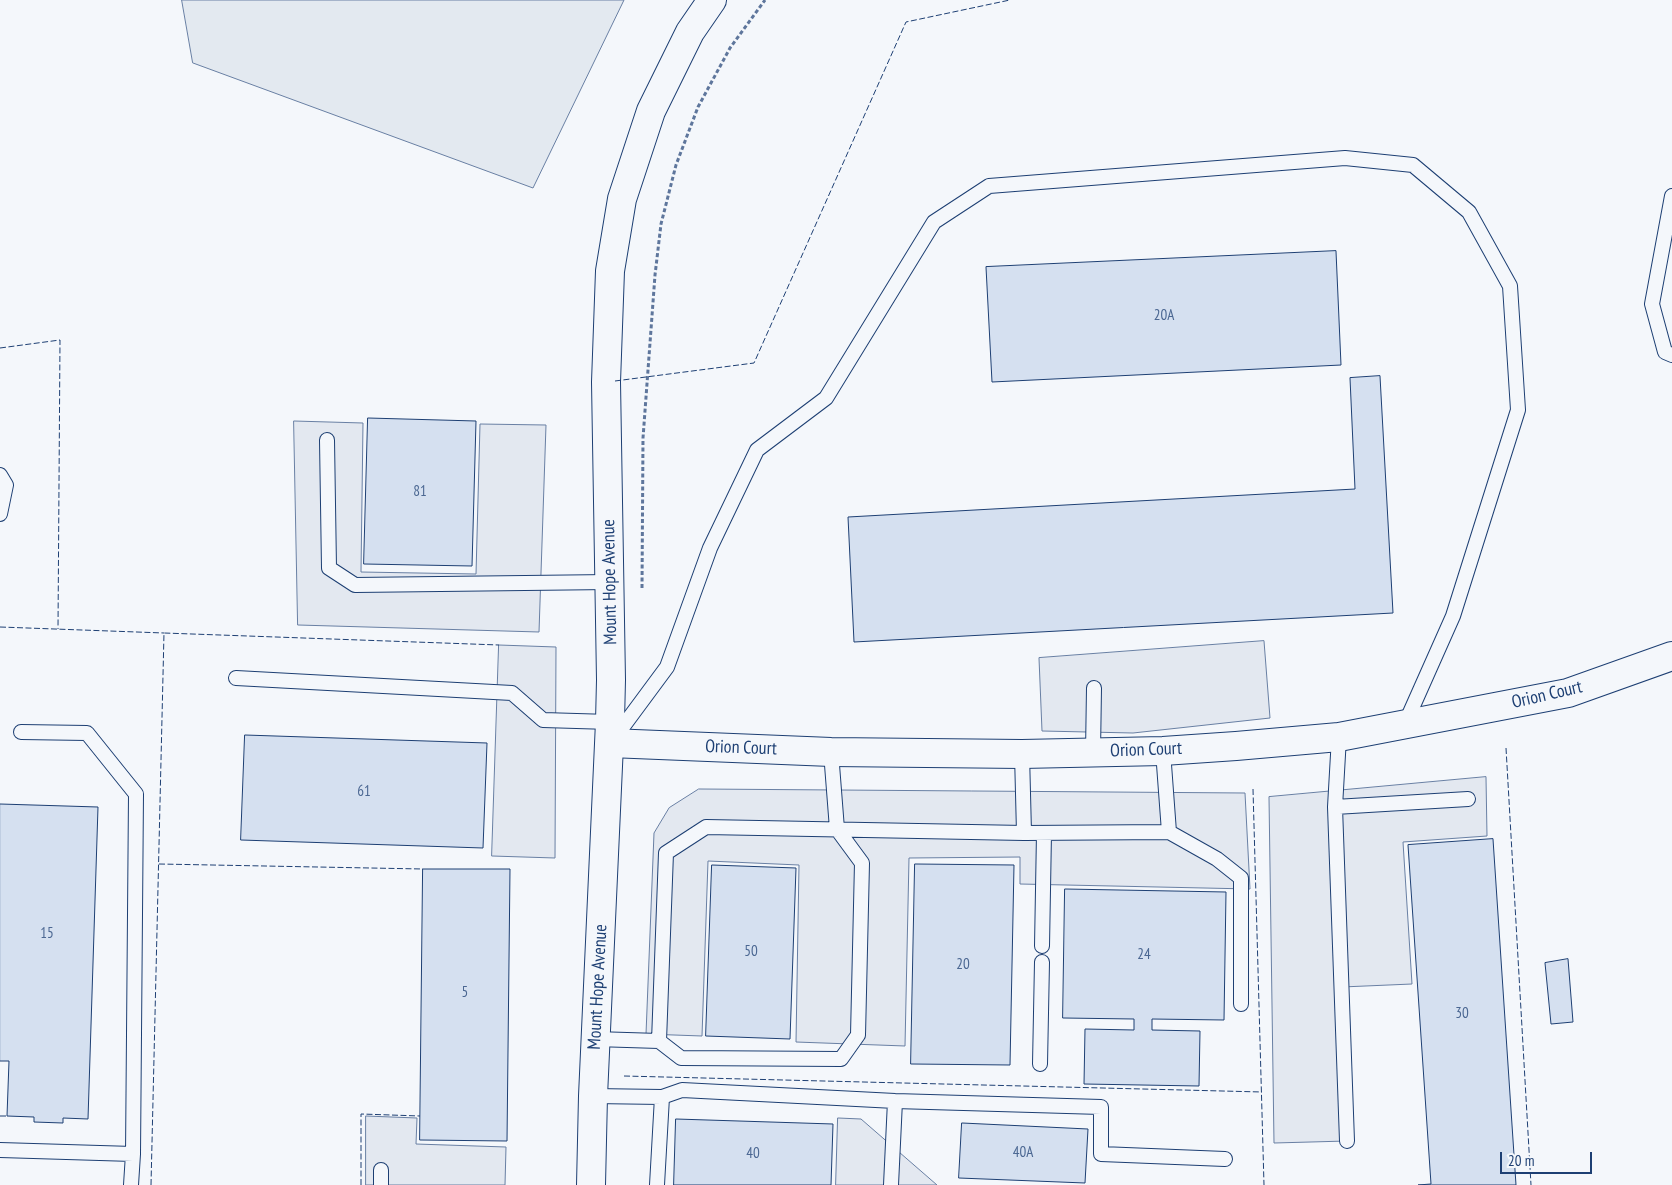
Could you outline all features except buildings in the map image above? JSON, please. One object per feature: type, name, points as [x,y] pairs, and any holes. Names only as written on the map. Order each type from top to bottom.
[{"type":"street","name":"Mount Hope Avenue","points":[[591,1185],[595,1039],[610,733],[610,582],[606,382],[610,271],[622,199],[651,111],[690,32],[712,0]]},
{"type":"street","name":"Orion Court","points":[[610,733],[830,752],[1022,754],[1163,751],[1339,737],[1568,693],[1672,656]]},
{"type":"lane","points":[[236,678],[512,694],[543,720],[610,733],[667,667],[710,548],[757,450],[826,398],[934,222],[989,186],[1346,158],[1413,165],[1469,212],[1510,286],[1518,410],[1453,616],[1405,724]]},
{"type":"lane","points":[[1672,196],[1652,304],[1665,352],[1672,355]]},
{"type":"lane","points":[[327,440],[329,568],[355,585],[610,582]]},
{"type":"lane","points":[[0,475],[6,485],[0,514]]},
{"type":"lane","points":[[1093,752],[1094,688]]},
{"type":"lane","points":[[21,732],[87,733],[136,794],[132,1185]]},
{"type":"lane","points":[[1339,737],[1335,807],[1347,1141]]},
{"type":"lane","points":[[1163,751],[1169,832]]},
{"type":"lane","points":[[595,1039],[659,1041],[681,1058],[841,1059],[858,1035],[862,863],[837,829],[830,752]]},
{"type":"lane","points":[[1022,754],[1024,833]]},
{"type":"lane","points":[[1335,807],[1468,798]]},
{"type":"lane","points":[[659,1041],[666,853],[706,827],[1024,833],[1169,832],[1218,858],[1241,878],[1241,1004]]},
{"type":"lane","points":[[1042,946],[1044,833]]},
{"type":"lane","points":[[1040,1064],[1042,962]]},
{"type":"lane","points":[[593,1096],[662,1097],[682,1090],[895,1101],[1101,1107],[1100,1154],[1225,1159]]},
{"type":"lane","points":[[657,1185],[662,1097]]},
{"type":"lane","points":[[891,1185],[895,1101]]},
{"type":"lane","points":[[0,1150],[133,1154]]},
{"type":"lane","points":[[381,1170],[381,1185]]},
{"type":"path","points":[[642,597],[643,438],[655,275],[661,224],[676,165],[698,107],[730,48],[765,0]]},
{"type":"shaded area","points":[[182,0],[624,0],[533,188],[193,63]]},
{"type":"shaded area","points":[[294,421],[363,423],[361,572],[476,574],[480,424],[546,425],[539,632],[298,625]]},
{"type":"shaded area","points":[[1264,641],[1270,718],[1133,733],[1042,731],[1039,658]]},
{"type":"shaded area","points":[[499,645],[556,647],[555,858],[492,856]]},
{"type":"shaded area","points":[[1486,777],[1487,836],[1403,842],[1412,984],[1342,987],[1347,1141],[1274,1143],[1269,797]]},
{"type":"shaded area","points":[[699,789],[1245,793],[1250,889],[1020,884],[1020,857],[909,858],[905,1046],[796,1042],[799,865],[708,861],[702,1036],[646,1034],[654,833],[669,808]]},
{"type":"shaded area","points":[[366,1116],[417,1118],[416,1144],[506,1147],[505,1185],[366,1185]]},
{"type":"shaded area","points":[[838,1118],[861,1119],[937,1185],[836,1185]]},
{"type":"fence","points":[[615,381],[754,363],[906,22],[1010,0]]},
{"type":"fence","points":[[0,348],[60,340],[58,629]]},
{"type":"fence","points":[[0,627],[164,633]]},
{"type":"fence","points":[[151,1185],[164,633],[499,645]]},
{"type":"fence","points":[[1506,748],[1531,1185]]},
{"type":"fence","points":[[1253,789],[1264,1185]]},
{"type":"fence","points":[[159,864],[423,869]]},
{"type":"fence","points":[[624,1076],[1262,1092]]},
{"type":"fence","points":[[361,1185],[361,1114],[420,1116]]},
{"type":"fence","points":[[0,1116],[7,1116]]}]
